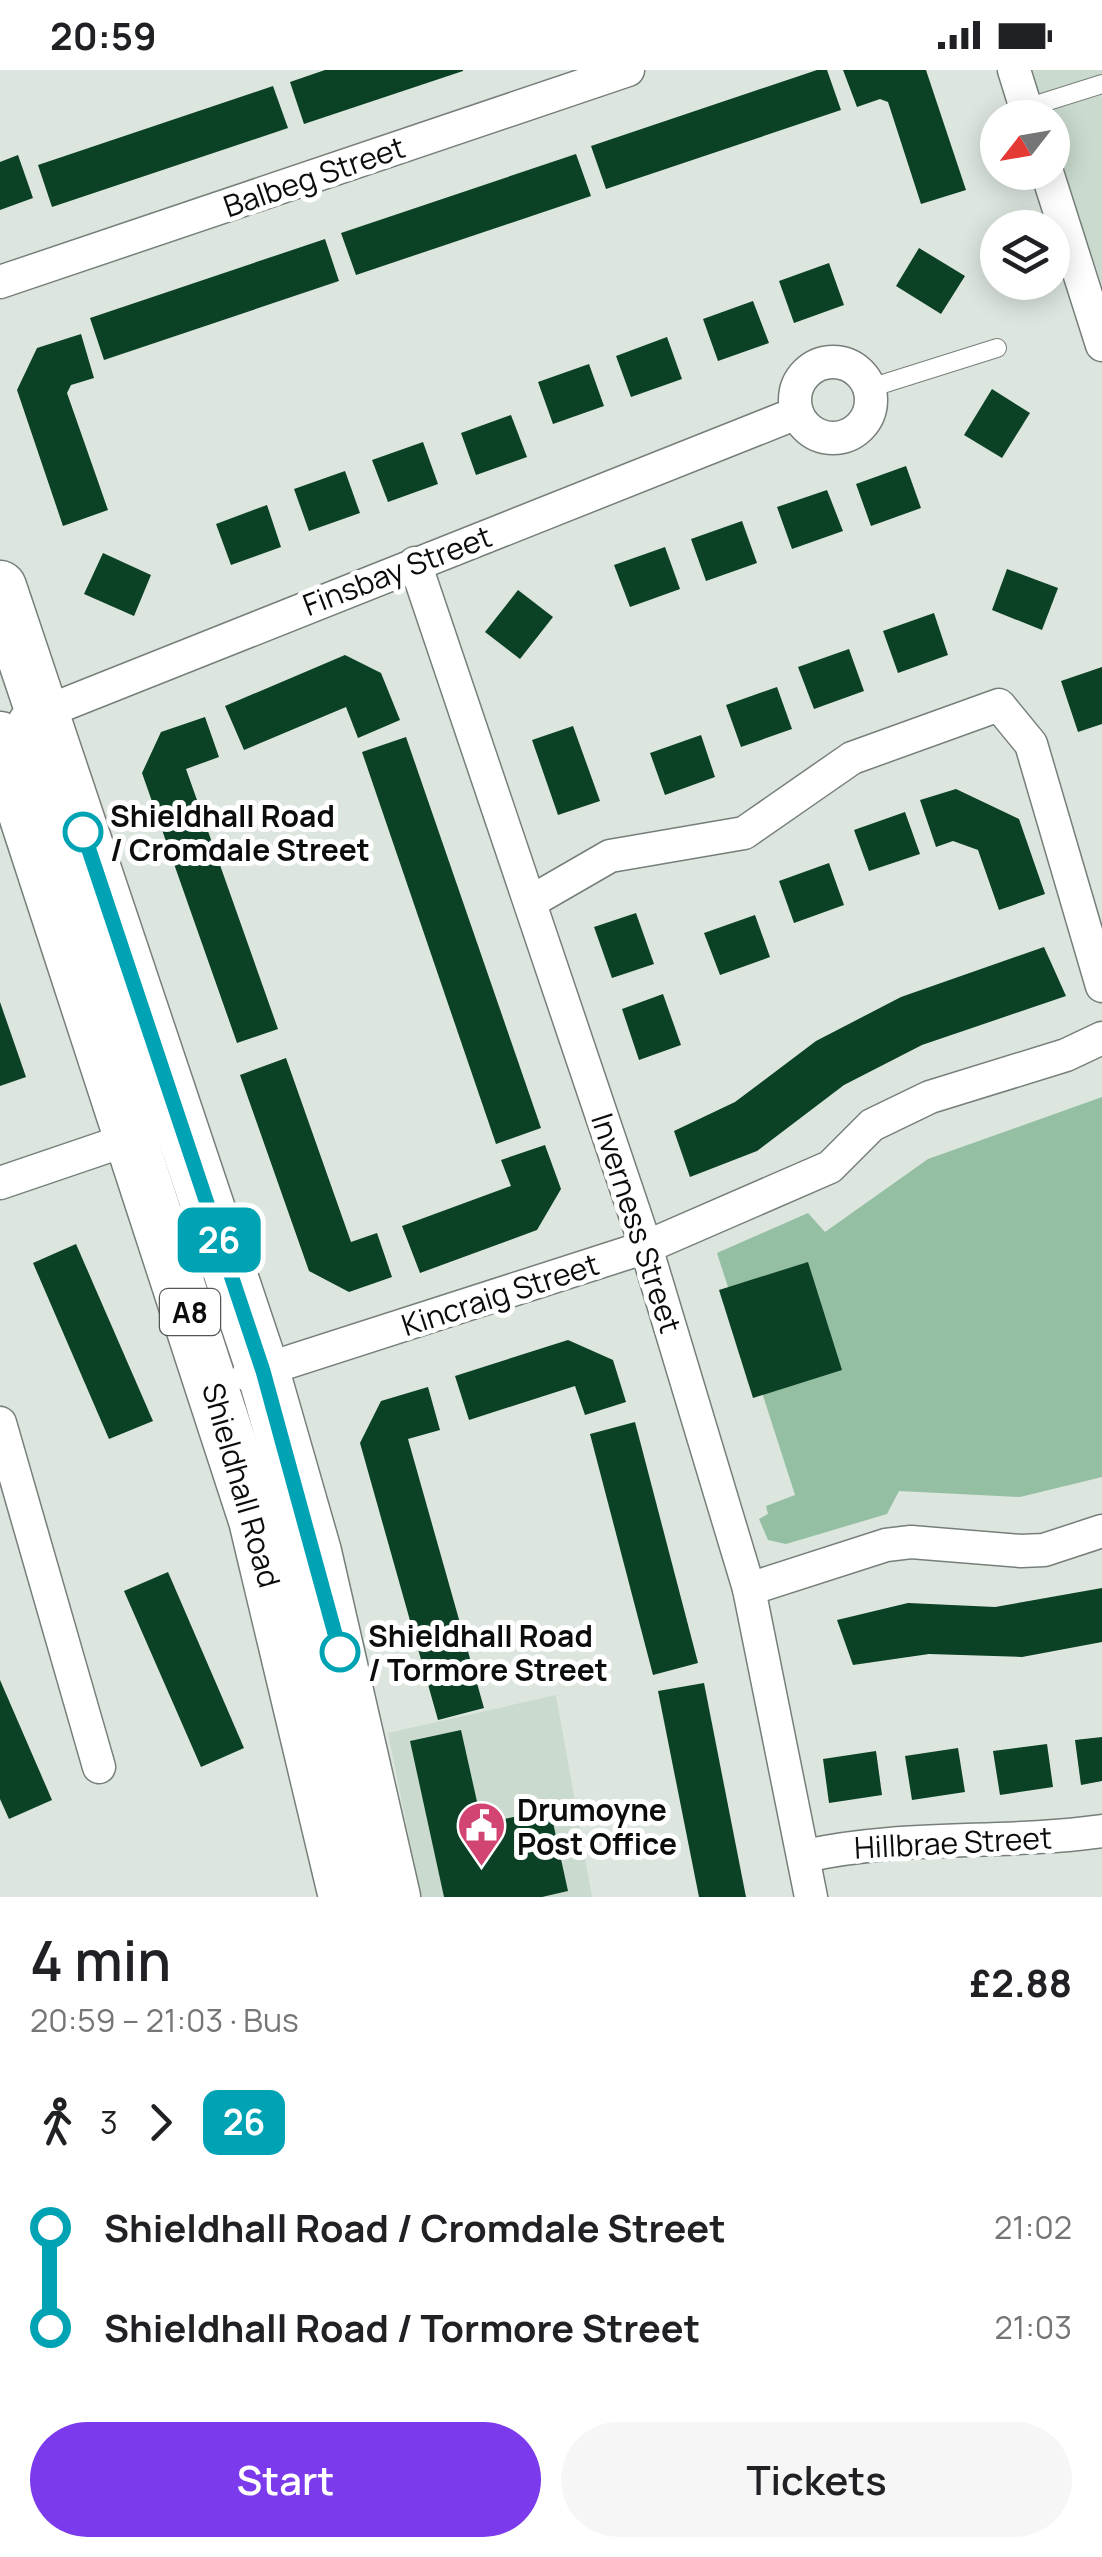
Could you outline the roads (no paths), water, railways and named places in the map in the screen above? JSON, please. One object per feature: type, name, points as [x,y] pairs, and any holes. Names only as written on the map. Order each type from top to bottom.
[{"type":"main road","name":"Shieldhall Road","points":[[0,587],[14,728],[131,1138],[315,1552],[394,1897]]},
{"type":"main road","name":"Shieldhall Road","points":[[14,728],[180,1122],[239,1378],[290,1656],[345,1897]]},
{"type":"street","name":"Balbeg Street","points":[[0,282],[628,70]]},
{"type":"street","points":[[1014,70],[1024,100]]},
{"type":"street","points":[[1053,190],[1102,344]]},
{"type":"street","points":[[821,364],[844,364],[855,369],[870,388],[872,401],[862,426],[840,438],[814,434],[797,413],[797,390],[802,379],[821,364]]},
{"type":"street","name":"Finsbay Street","points":[[14,728],[415,562],[797,413]]},
{"type":"street","name":"Inverness Street","points":[[415,562],[646,1247],[748,1589],[812,1897]]},
{"type":"street","points":[[532,901],[610,856],[744,833],[852,758],[999,705],[1031,744],[1102,986]]},
{"type":"street","name":"Kincraig Street","points":[[239,1378],[646,1247],[830,1167],[872,1125],[930,1097],[1066,1055],[1102,1038]]},
{"type":"street","points":[[0,1184],[180,1122]]},
{"type":"street","points":[[0,1422],[99,1767]]},
{"type":"street","points":[[748,1589],[886,1545],[1032,1551],[1102,1531]]},
{"type":"street","name":"Hillbrae Street","points":[[805,1856],[907,1839],[1049,1838],[1102,1831]]},
{"type":"lane","points":[[1061,100],[1102,84]]},
{"type":"lane","points":[[870,388],[997,348]]},
{"type":"place","name":"Shieldhall Road / Cromdale Street","points":[[83,832]]},
{"type":"place","name":"Shieldhall Road / Tormore Street","points":[[340,1652]]},
{"type":"place","name":"Drumoyne Post Office","points":[[482,1868]]}]
